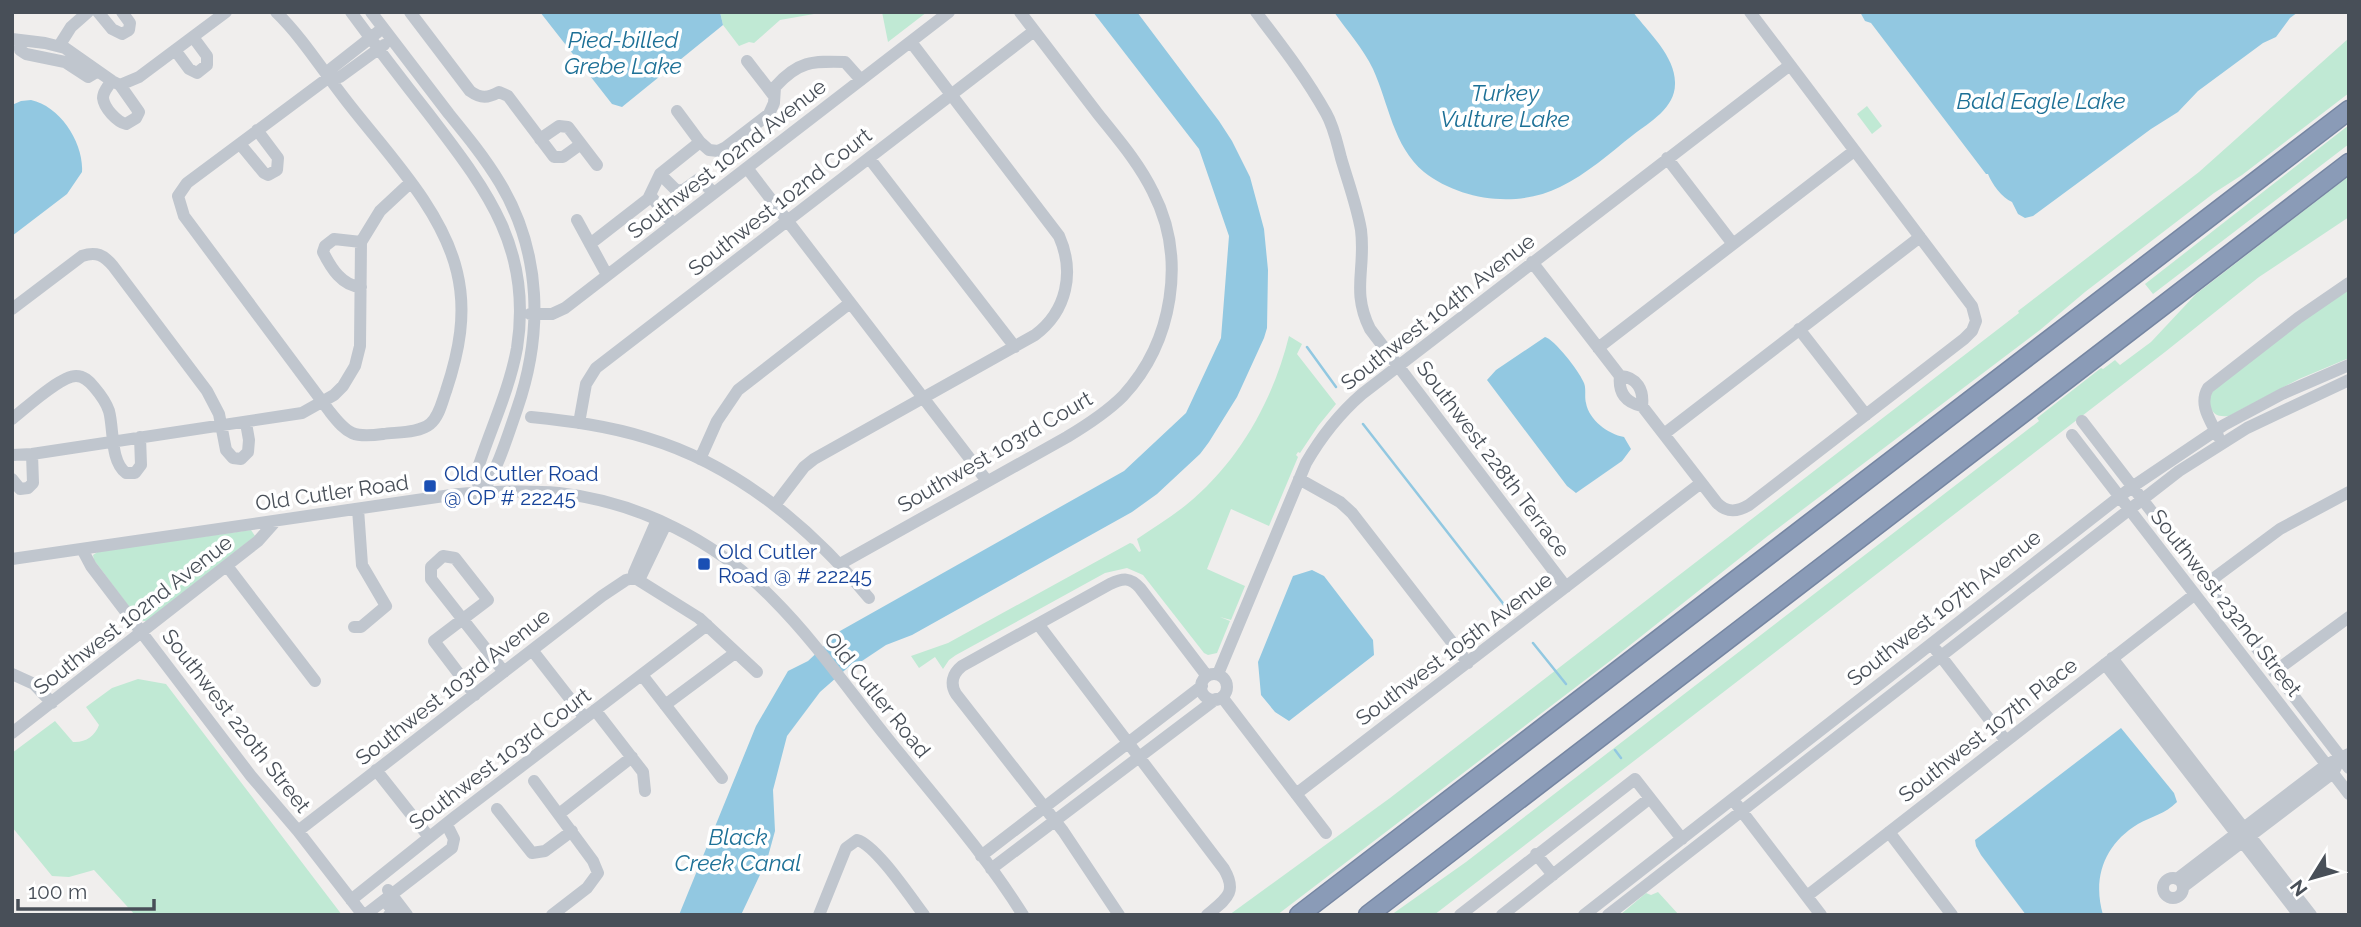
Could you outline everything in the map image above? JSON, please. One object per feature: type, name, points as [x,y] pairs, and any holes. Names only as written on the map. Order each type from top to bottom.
[{"type":"highway","points":[[1299,915],[2349,110]]},
{"type":"highway","points":[[1368,915],[2349,163]]},
{"type":"street","points":[[59,46],[71,27],[88,12]]},
{"type":"street","points":[[98,12],[112,29],[122,34],[129,30],[131,23],[122,12]]},
{"type":"street","points":[[98,71],[88,77],[57,59],[26,54],[20,50],[16,39],[59,46],[73,53],[116,83],[134,81],[226,12]]},
{"type":"street","points":[[276,12],[328,78],[410,183],[431,213],[450,249],[461,292],[461,329],[454,365],[437,415],[426,427],[356,436],[341,426],[182,213],[178,200],[179,192],[187,183],[328,78],[340,77],[375,44],[383,28]]},
{"type":"street","points":[[351,12],[472,170],[501,220],[511,252],[518,284],[517,343],[511,375],[476,474],[475,479],[482,493]]},
{"type":"street","points":[[371,12],[486,162],[508,197],[528,252],[536,314],[533,350],[526,383],[493,476],[482,493]]},
{"type":"street","points":[[410,12],[470,91],[477,96],[488,97],[499,92],[508,96],[554,157],[563,157],[581,144]]},
{"type":"street","name":"Southwest 102nd Avenue","points":[[519,313],[558,312],[949,12]]},
{"type":"street","name":"Southwest 103rd Court","points":[[840,564],[1096,419],[1122,396],[1147,363],[1164,323],[1171,279],[1167,233],[1153,191],[1126,149],[1020,12]]},
{"type":"street","name":"Southwest 228th Terrace","points":[[1256,12],[1291,57],[1326,112],[1334,130],[1360,227],[1360,302],[1370,329],[1566,587]]},
{"type":"street","points":[[1620,376],[1619,387],[1624,397],[1631,403],[1642,406],[1720,506],[1733,511],[1749,505],[1967,337],[1976,321],[1972,306],[1750,12]]},
{"type":"street","name":"Southwest 102nd Court","points":[[579,423],[586,384],[596,368],[1034,31]]},
{"type":"street","points":[[176,50],[189,69],[197,73],[207,65],[208,60],[193,37]]},
{"type":"street","points":[[375,44],[391,39]]},
{"type":"street","points":[[775,505],[810,461],[1015,347],[1043,328],[1061,304],[1068,275],[1067,257],[1061,240],[1047,218],[911,42]]},
{"type":"street","points":[[747,61],[774,96]]},
{"type":"street","points":[[677,111],[705,148],[713,151],[726,147],[769,114],[777,84],[803,64],[841,62],[850,65],[861,80]]},
{"type":"street","name":"Southwest 104th Avenue","points":[[1209,679],[1316,445],[1344,411],[1532,262],[1790,65]]},
{"type":"street","points":[[540,139],[559,126],[568,127],[597,165]]},
{"type":"street","points":[[240,144],[261,171],[268,175],[276,170],[278,158],[257,130]]},
{"type":"street","points":[[654,200],[660,174],[700,142]]},
{"type":"street","points":[[1598,348],[1854,151]]},
{"type":"street","points":[[869,158],[1015,347]]},
{"type":"street","points":[[1667,158],[1733,244]]},
{"type":"street","points":[[747,168],[987,481]]},
{"type":"street","points":[[660,174],[677,191],[699,179],[714,193]]},
{"type":"street","points":[[12,455],[246,423],[302,413],[324,402],[342,386],[358,356],[362,337],[361,242],[380,211],[410,183]]},
{"type":"street","points":[[590,244],[672,187]]},
{"type":"street","points":[[654,200],[673,224]]},
{"type":"street","points":[[577,220],[607,275]]},
{"type":"street","points":[[1664,434],[1920,237]]},
{"type":"street","points":[[361,242],[334,239],[325,246],[323,252],[340,278],[349,285],[361,287]]},
{"type":"street","points":[[12,309],[82,256],[96,254],[104,257],[207,391],[219,414],[226,450],[230,457],[238,460],[248,452],[246,423]]},
{"type":"street","points":[[1532,262],[1620,376],[1631,379],[1640,387],[1643,394],[1642,406]]},
{"type":"street","points":[[2221,443],[2203,403],[2207,388],[2349,283]]},
{"type":"street","points":[[700,460],[717,421],[738,390],[850,303]]},
{"type":"street","points":[[1799,329],[1866,415]]},
{"type":"street","name":"Southwest 107th Avenue","points":[[1584,915],[2119,496],[2215,430],[2275,398],[2349,365]]},
{"type":"street","points":[[12,419],[60,382],[75,376],[87,380],[103,400],[109,412],[121,468],[129,474],[141,466],[140,437]]},
{"type":"street","name":"Southwest 107th Avenue","points":[[1608,915],[2179,471],[2221,443],[2280,411],[2349,380]]},
{"type":"street","points":[[531,417],[579,423],[647,438],[700,460],[742,482],[814,537],[869,598]]},
{"type":"street","name":"Southwest 232nd Street","points":[[2082,421],[2274,672],[2346,760]]},
{"type":"street","name":"Southwest 232nd Street","points":[[2072,435],[2348,793]]},
{"type":"street","points":[[12,479],[20,489],[28,488],[33,483],[32,454]]},
{"type":"street","points":[[1299,479],[1340,502],[1352,513],[1468,663]]},
{"type":"street","name":"Southwest 105th Avenue","points":[[1296,794],[1701,483]]},
{"type":"street","name":"Old Cutler Road","points":[[12,559],[482,493],[533,492],[580,496],[622,507],[662,522],[706,545],[740,569],[774,600],[981,856],[1023,915]]},
{"type":"street","points":[[2206,584],[2280,529],[2349,492]]},
{"type":"street","points":[[354,627],[361,627],[386,606],[362,565],[358,509]]},
{"type":"street","name":"Southwest 103rd Avenue","points":[[298,831],[609,591],[626,580],[641,576],[662,522]]},
{"type":"street","name":"Southwest 102nd Avenue","points":[[12,733],[265,536],[274,523]]},
{"type":"street","name":"Southwest 220th Street","points":[[82,549],[91,566],[251,776],[359,910]]},
{"type":"street","points":[[475,695],[434,641],[462,619],[488,600],[455,558],[443,556],[431,567],[429,575],[462,619],[504,673]]},
{"type":"street","points":[[227,566],[315,681]]},
{"type":"street","points":[[635,578],[707,625],[757,672]]},
{"type":"street","points":[[1119,915],[1055,820],[956,694],[953,685],[953,677],[962,666],[1110,583],[1125,579],[1133,581],[1140,588],[1209,679],[1206,696],[1219,698],[1326,833]]},
{"type":"street","name":"Southwest 107th Place","points":[[1807,896],[2194,595]]},
{"type":"street","points":[[2274,672],[2349,617]]},
{"type":"street","points":[[1038,624],[1231,881],[1228,897],[1207,915]]},
{"type":"street","name":"Southwest 103rd Court","points":[[359,910],[429,837],[707,625]]},
{"type":"street","points":[[1931,643],[2006,741]]},
{"type":"street","points":[[532,650],[584,719]]},
{"type":"street","points":[[665,705],[735,653]]},
{"type":"street","points":[[2108,661],[2243,835],[2311,915]]},
{"type":"street","points":[[12,674],[34,684],[52,703]]},
{"type":"street","points":[[642,675],[722,778]]},
{"type":"street","points":[[981,856],[1209,679],[1225,679],[1226,693],[991,869]]},
{"type":"street","points":[[596,710],[643,772],[645,791]]},
{"type":"street","points":[[559,814],[632,757]]},
{"type":"street","points":[[2180,883],[2329,769],[2346,760]]},
{"type":"street","points":[[376,770],[429,837]]},
{"type":"street","points":[[1460,915],[1634,779],[1682,839]]},
{"type":"street","points":[[534,781],[593,861],[598,873],[587,888],[552,915]]},
{"type":"street","points":[[1502,915],[1650,798]]},
{"type":"street","points":[[1732,799],[1821,915]]},
{"type":"street","points":[[497,809],[532,853],[545,851],[572,831]]},
{"type":"street","points":[[359,910],[388,894],[452,848],[454,839],[449,829]]},
{"type":"street","points":[[1889,832],[1952,915]]},
{"type":"street","points":[[2243,835],[2299,915]]},
{"type":"street","points":[[819,915],[846,848],[857,840],[875,852],[924,915]]},
{"type":"street","points":[[1536,854],[1553,875]]},
{"type":"street","points":[[388,894],[393,912],[390,915]]},
{"type":"street","points":[[388,894],[407,915]]},
{"type":"green space","points":[[720,12],[864,12],[814,14],[780,20],[754,43],[739,46],[723,25]]},
{"type":"green space","points":[[882,12],[927,12],[888,42]]},
{"type":"green space","points":[[2349,38],[2349,93],[2242,175],[2214,193],[2040,330],[1769,535],[1610,661],[1277,915],[1229,915],[1390,798],[2019,313],[2018,311],[2199,172]]},
{"type":"green space","points":[[1867,106],[1882,126],[1872,134],[1857,114]]},
{"type":"green space","points":[[2349,125],[2349,144],[2153,294],[2145,284]]},
{"type":"green space","points":[[2349,176],[2349,217],[2259,277],[1434,915],[1391,915],[1466,862],[2039,421],[2037,418],[2101,368],[2115,360],[2120,365],[2151,342],[2196,294]]},
{"type":"green space","points":[[2349,289],[2349,358],[2299,379],[2229,416],[2213,412],[2208,402],[2213,390],[2305,318]]},
{"type":"green space","points":[[1289,336],[1302,344],[1297,354],[1336,404],[1296,455],[1298,457],[1269,526],[1231,509],[1207,569],[1245,586],[1231,620],[1220,617],[1230,621],[1217,653],[1204,653],[1143,575],[1127,568],[1105,573],[956,655],[943,669],[935,657],[919,668],[911,656],[948,643],[1130,543],[1141,551],[1137,539],[1186,505],[1222,470],[1237,450],[1263,407]]},
{"type":"green space","points":[[251,530],[255,536],[147,621],[141,621],[136,616],[93,555],[99,551]]},
{"type":"green space","points":[[138,679],[166,684],[342,915],[135,915],[94,870],[69,877],[52,876],[12,827],[12,753],[55,721],[73,742],[89,738],[99,725],[86,707],[112,688]]},
{"type":"green space","points":[[1658,892],[1679,915],[1620,915],[1646,893],[1651,895]]},
{"type":"water","name":"Pied-billed Grebe Lake","points":[[540,12],[720,12],[723,25],[622,107],[612,104]]},
{"type":"water","name":"Black Creek Canal","points":[[1093,12],[1137,12],[1219,121],[1250,177],[1264,229],[1268,270],[1267,328],[1237,397],[1200,454],[1157,494],[1132,512],[912,635],[886,645],[862,661],[853,663],[820,692],[787,736],[773,790],[775,831],[767,860],[741,915],[679,915],[756,726],[788,671],[808,661],[840,631],[1124,471],[1186,413],[1221,338],[1229,236],[1199,149]]},
{"type":"water","name":"Turkey Vulture Lake","points":[[1334,12],[1633,12],[1654,37],[1671,64],[1674,93],[1666,107],[1654,119],[1570,182],[1544,194],[1526,198],[1472,195],[1439,182],[1414,162],[1398,137],[1369,61]]},
{"type":"water","name":"Bald Eagle Lake","points":[[1860,12],[2298,12],[2276,37],[2263,43],[2198,91],[2178,112],[2033,216],[2025,218],[2018,214],[2012,202],[1998,190]]},
{"type":"water","points":[[31,100],[51,110],[68,127],[79,149],[82,172],[67,194],[12,236],[12,105]]},
{"type":"water","points":[[1545,337],[1560,349],[1581,376],[1591,415],[1606,429],[1624,437],[1631,449],[1622,461],[1576,493],[1567,486],[1487,380],[1496,370]]},
{"type":"water","points":[[1312,570],[1324,576],[1373,640],[1374,655],[1289,721],[1275,712],[1261,695],[1258,662],[1293,576]]},
{"type":"water","points":[[2121,728],[2174,793],[2177,802],[2138,824],[2117,841],[2104,863],[2101,875],[2099,888],[2103,915],[2026,915],[1981,855],[1975,840]]},
{"type":"waterway","points":[[1307,347],[1336,387]]},
{"type":"waterway","points":[[1363,424],[1505,606]]},
{"type":"waterway","points":[[1533,643],[1566,684]]},
{"type":"waterway","points":[[1615,750],[1621,758]]},
{"type":"place","name":"Old Cutler Road @ OP # 22245","points":[[430,486]]},
{"type":"place","name":"Old Cutler Road @ # 22245","points":[[704,564]]}]
